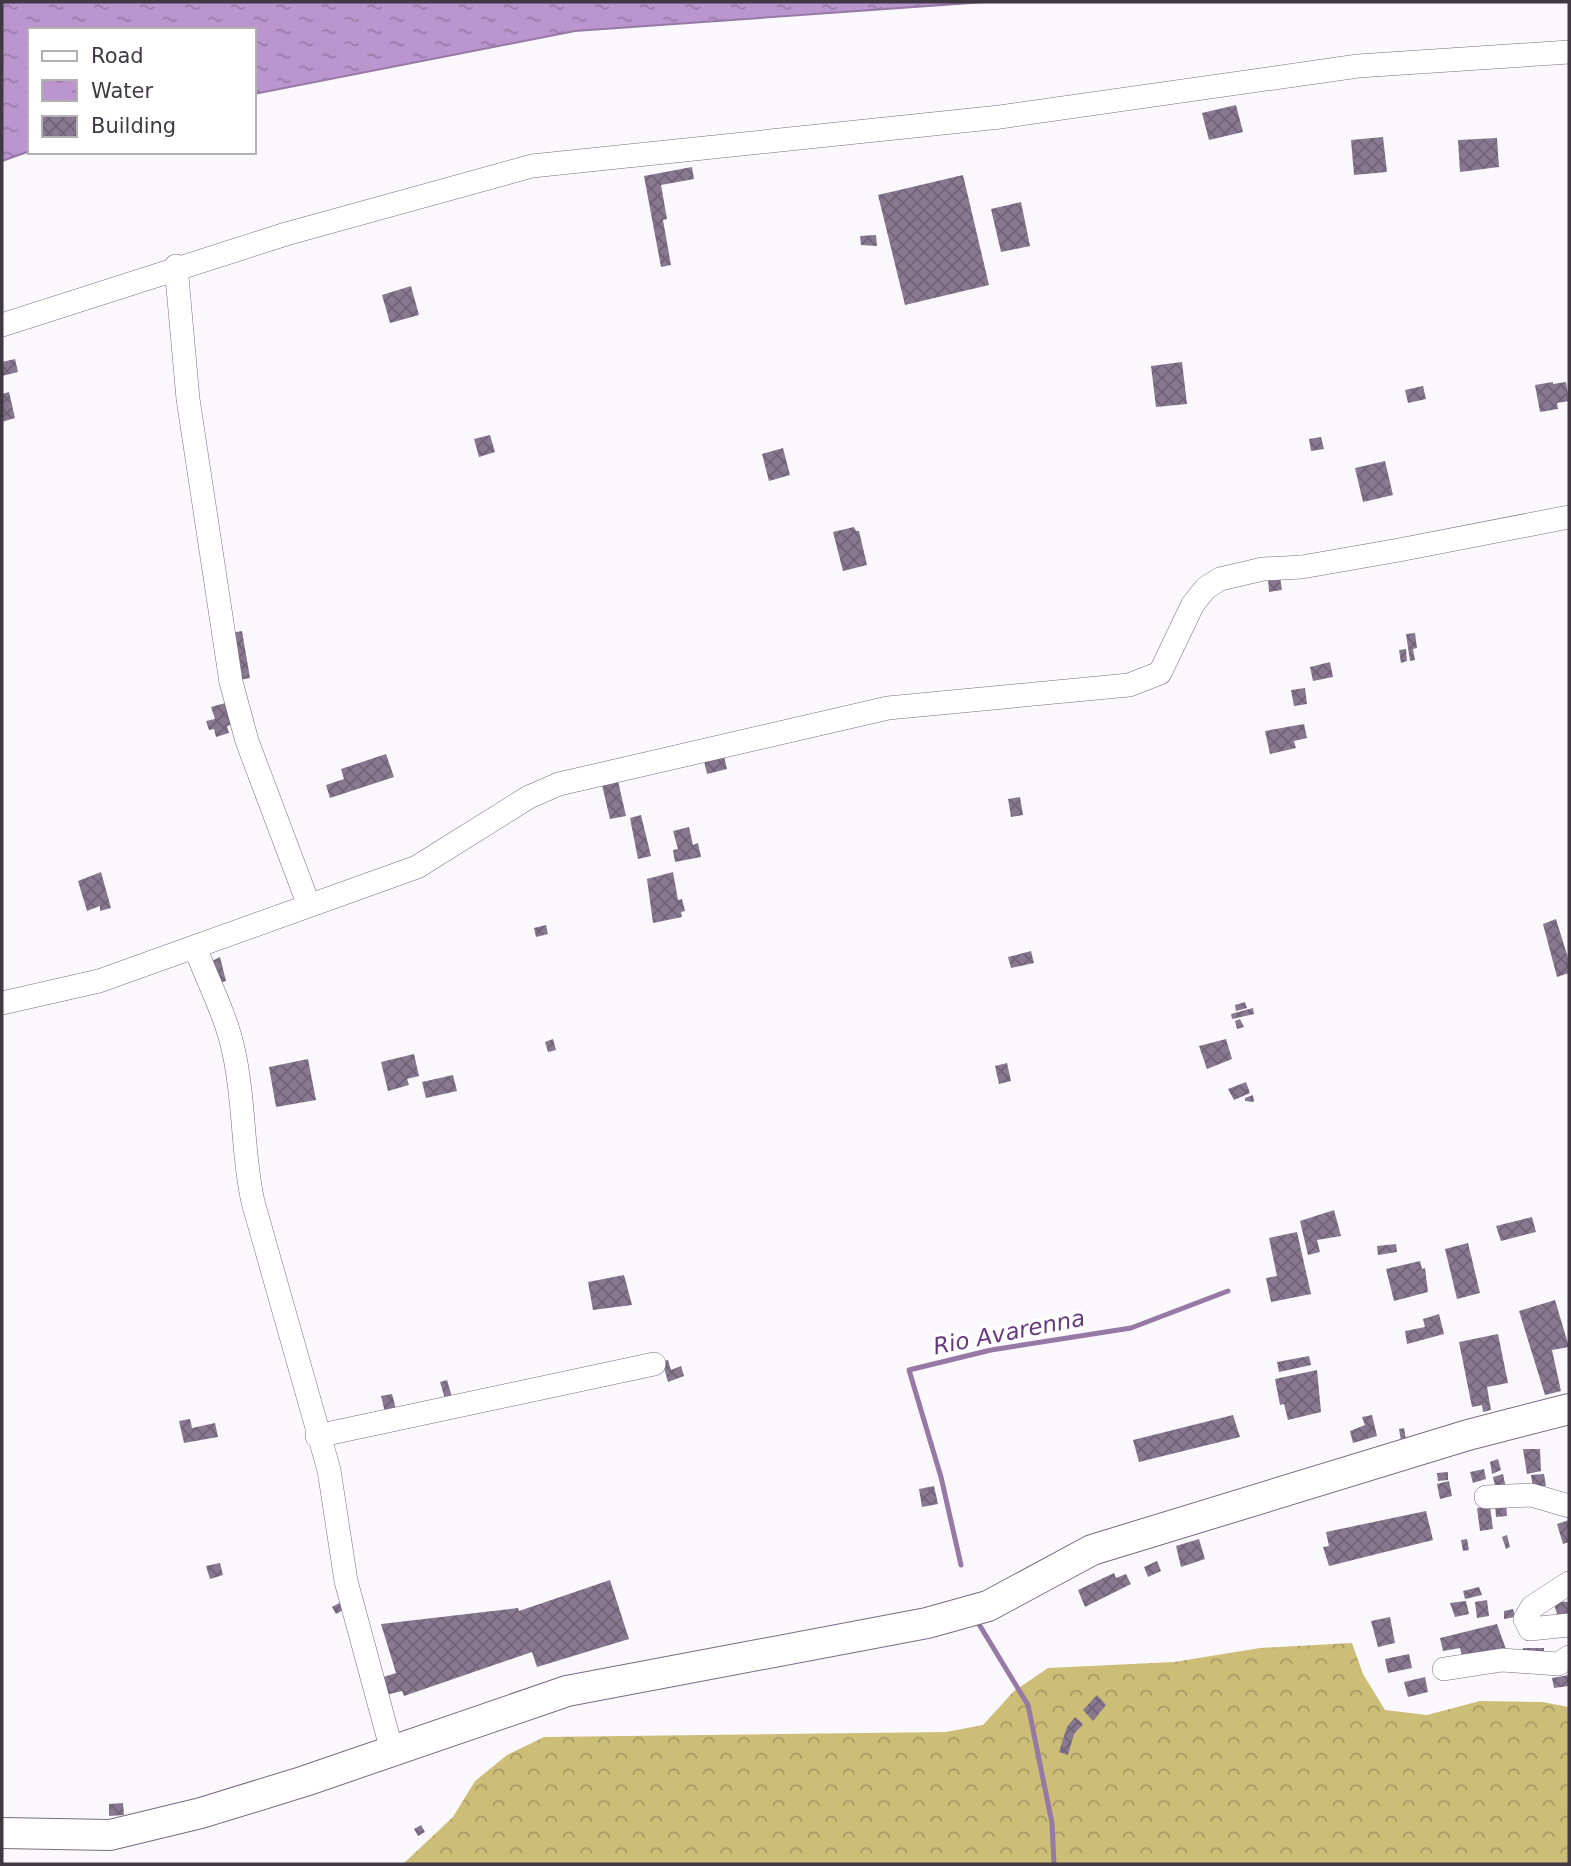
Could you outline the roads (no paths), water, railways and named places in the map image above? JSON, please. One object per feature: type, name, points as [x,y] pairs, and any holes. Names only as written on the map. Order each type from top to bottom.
[{"type":"main road","points":[[2,1833],[110,1835],[201,1814],[567,1691],[927,1623],[988,1606],[1092,1550],[1468,1435],[1569,1409]]},
{"type":"street","points":[[2,325],[176,266],[532,166],[1000,117],[1358,66],[1569,52]]},
{"type":"street","points":[[176,266],[188,399],[230,682],[243,729],[309,904]]},
{"type":"street","points":[[2,1003],[99,981],[417,867],[529,797],[559,784],[888,709],[1129,685],[1151,679],[1165,664],[1193,604],[1206,588],[1220,579],[1263,569],[1302,567],[1399,550],[1569,517]]},
{"type":"street","points":[[195,947],[234,1053],[243,1110],[247,1175],[317,1436],[329,1470],[346,1581],[392,1751]]},
{"type":"street","points":[[317,1436],[654,1364]]},
{"type":"street","points":[[1486,1497],[1531,1495],[1569,1506]]},
{"type":"street","points":[[1569,1583],[1539,1601],[1527,1612],[1525,1619],[1530,1629],[1536,1630],[1569,1625]]},
{"type":"street","points":[[1444,1669],[1502,1660],[1558,1664],[1569,1657]]},
{"type":"water","points":[[2,2],[985,2],[575,31],[256,94],[256,28],[28,28],[28,152],[2,161]]},
{"type":"waterway","name":"Rio Avarenna","points":[[961,1565],[941,1477],[909,1370],[991,1350],[1131,1328],[1228,1291]]},
{"type":"waterway","points":[[977,1621],[1028,1705],[1052,1823],[1054,1864]]}]
